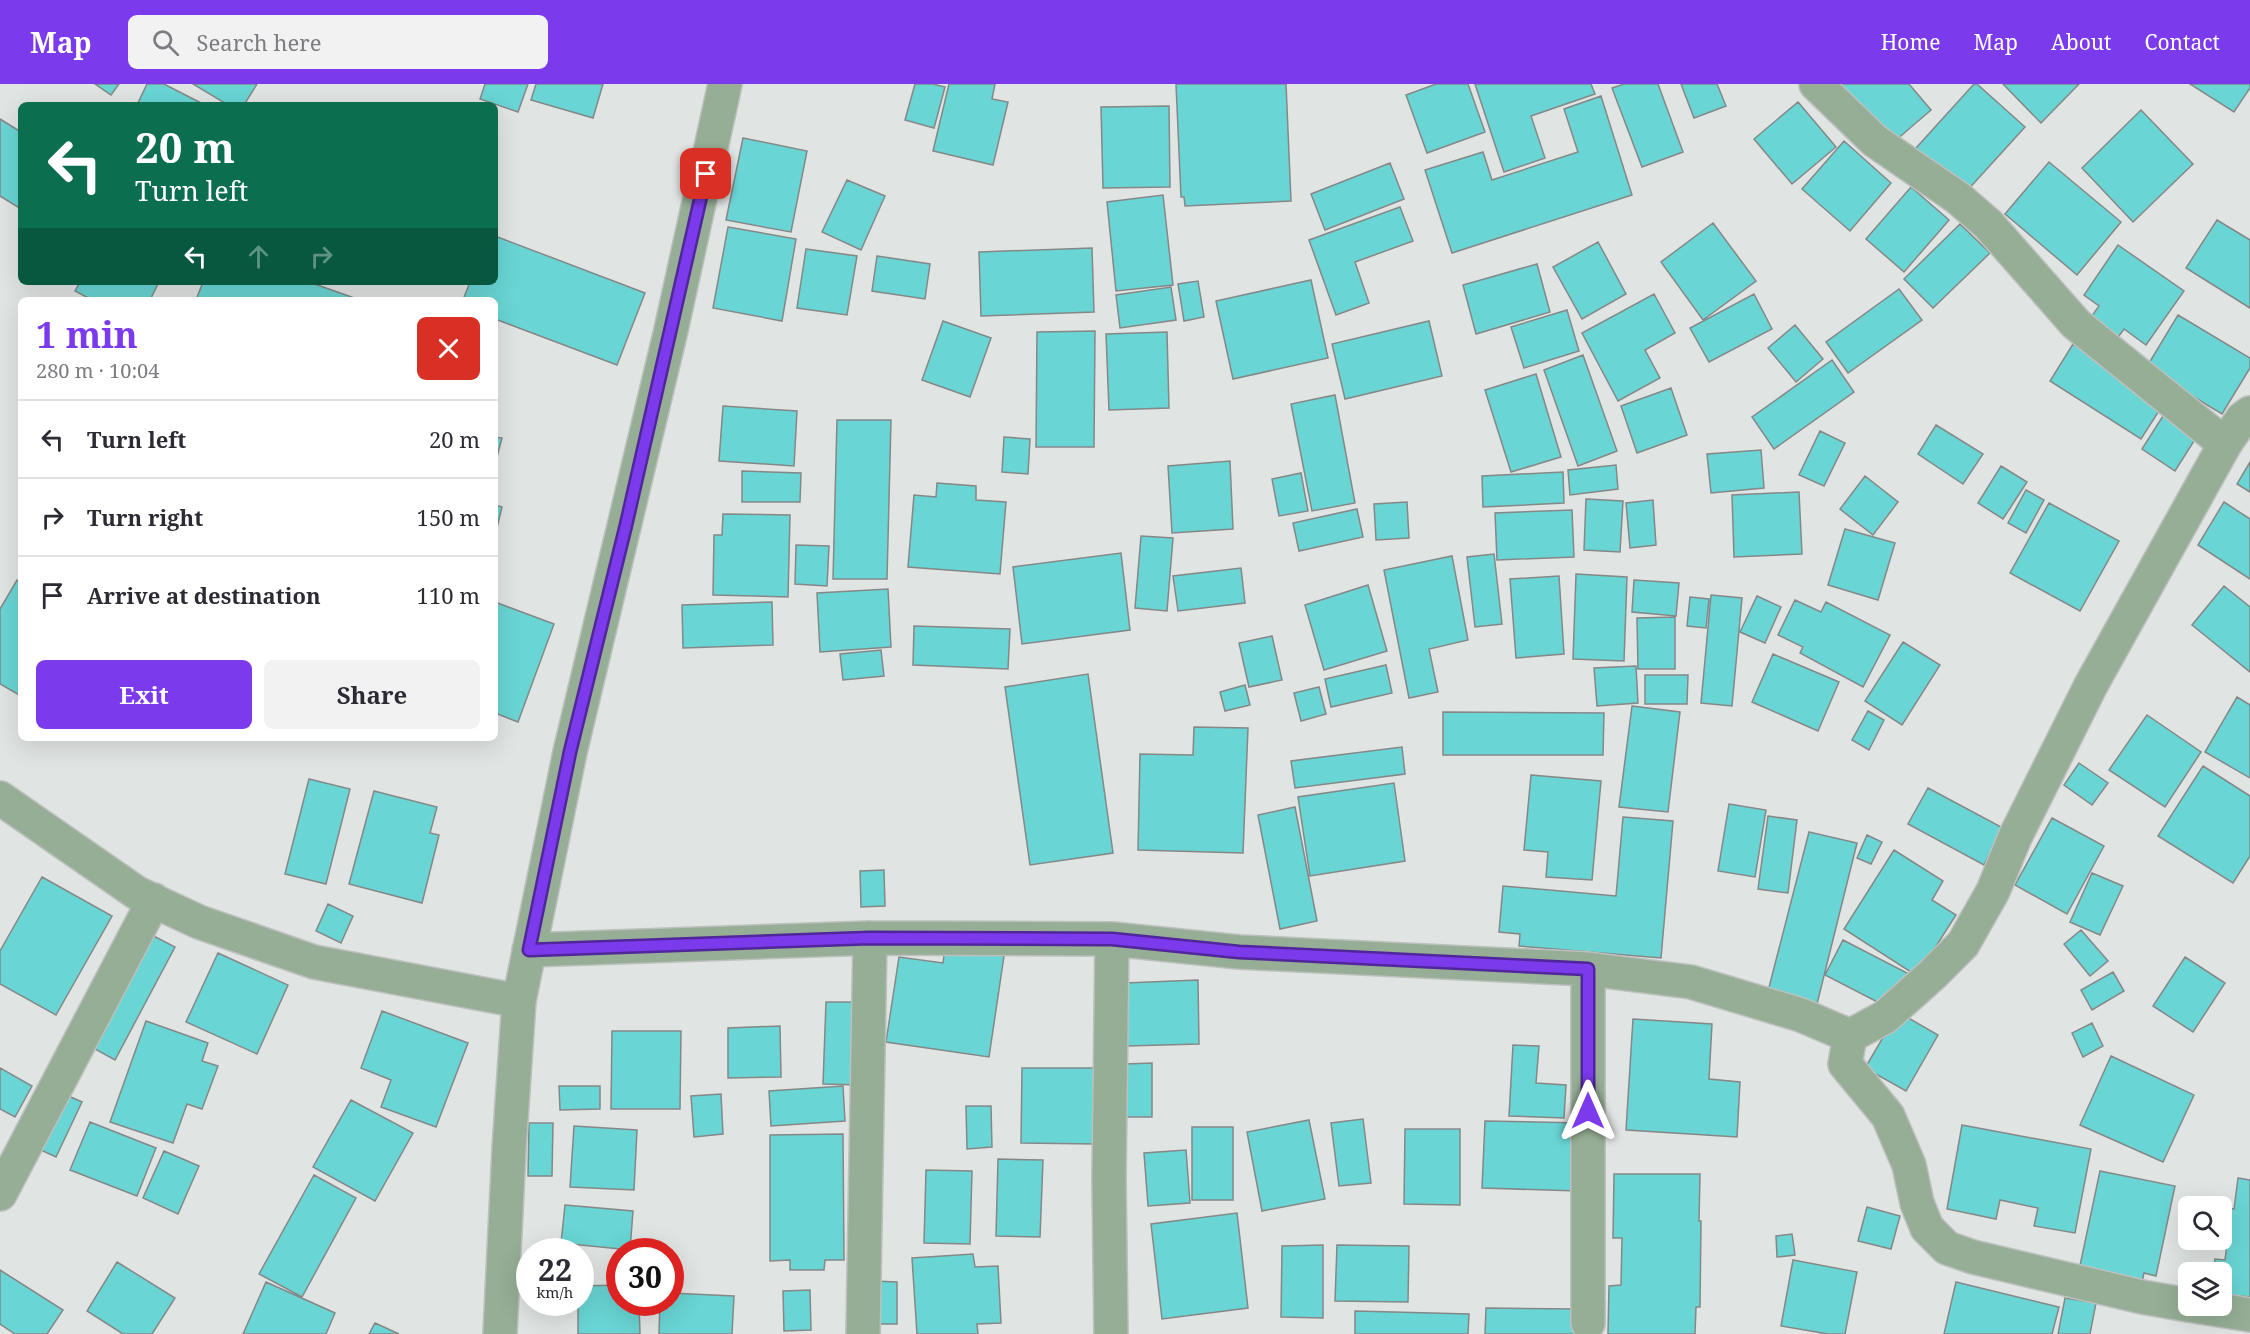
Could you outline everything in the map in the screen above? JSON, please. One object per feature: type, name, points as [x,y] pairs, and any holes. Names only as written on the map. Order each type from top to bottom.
[{"type":"street","points":[[500,1334],[519,1001],[570,752],[671,330],[725,84]]},
{"type":"street","points":[[1816,84],[1875,141],[1958,198],[1988,224],[2076,324],[2224,444]]},
{"type":"street","points":[[1850,1036],[1885,1017],[1963,944],[1993,891],[2015,837],[2091,685],[2224,444],[2250,412]]},
{"type":"street","points":[[0,798],[137,893],[199,922],[314,962],[519,1001]]},
{"type":"street","points":[[0,1194],[154,900]]},
{"type":"street","points":[[529,950],[870,938],[1112,939],[1239,952],[1588,969],[1691,982],[1801,1015],[1850,1036]]},
{"type":"street","points":[[863,1334],[870,938]]},
{"type":"street","points":[[1111,1334],[1109,1179],[1112,939]]},
{"type":"street","points":[[1588,969],[1588,1323]]},
{"type":"street","points":[[1850,1036],[1845,1064],[1888,1116],[1909,1165],[1917,1203],[1924,1220],[1928,1228],[1947,1248],[1973,1257],[2142,1298],[2178,1303]]},
{"type":"street","points":[[2232,1312],[2250,1315]]},
{"type":"building","points":[[95,84],[119,84],[111,95]]},
{"type":"building","points":[[147,84],[164,84],[199,102],[138,102]]},
{"type":"building","points":[[193,84],[257,84],[246,102],[223,102]]},
{"type":"building","points":[[485,84],[528,84],[518,112],[498,105],[498,102],[480,99]]},
{"type":"building","points":[[536,84],[603,84],[593,118],[531,100]]},
{"type":"building","points":[[915,84],[945,87],[934,128],[905,120]]},
{"type":"building","points":[[949,84],[995,84],[992,99],[1008,102],[993,165],[933,151]]},
{"type":"building","points":[[1176,84],[1286,84],[1291,201],[1185,206],[1184,197],[1181,197]]},
{"type":"building","points":[[1436,84],[1468,84],[1485,132],[1427,153],[1406,95]]},
{"type":"building","points":[[1475,84],[1591,84],[1595,94],[1531,116],[1545,158],[1504,172]]},
{"type":"building","points":[[1624,84],[1658,84],[1683,152],[1642,167],[1612,88]]},
{"type":"building","points":[[1681,84],[1717,84],[1726,106],[1694,118]]},
{"type":"building","points":[[1836,84],[1909,84],[1931,110],[1888,147]]},
{"type":"building","points":[[1974,84],[1977,84],[2025,127],[1965,193],[1916,148]]},
{"type":"building","points":[[2003,84],[2079,84],[2041,123]]},
{"type":"building","points":[[2190,84],[2250,84],[2250,88],[2234,112]]},
{"type":"building","points":[[1601,96],[1632,195],[1452,253],[1425,170],[1483,152],[1492,180],[1578,152],[1564,109]]},
{"type":"building","points":[[1798,102],[1836,147],[1792,184],[1754,139]]},
{"type":"building","points":[[1169,106],[1170,187],[1103,188],[1101,107]]},
{"type":"building","points":[[2141,110],[2193,164],[2133,222],[2082,168]]},
{"type":"building","points":[[0,119],[18,130],[18,207],[0,196]]},
{"type":"building","points":[[743,138],[807,151],[791,232],[726,220]]},
{"type":"building","points":[[1844,141],[1891,183],[1850,231],[1802,189]]},
{"type":"building","points":[[2049,162],[2121,222],[2077,275],[2005,214]]},
{"type":"building","points":[[1390,163],[1404,199],[1325,230],[1311,194]]},
{"type":"building","points":[[847,180],[885,196],[861,250],[822,232]]},
{"type":"building","points":[[1911,187],[1949,220],[1904,272],[1866,239]]},
{"type":"building","points":[[1163,195],[1173,285],[1116,291],[1107,202]]},
{"type":"building","points":[[1400,207],[1413,241],[1355,262],[1369,303],[1336,315],[1309,240]]},
{"type":"building","points":[[2217,220],[2250,240],[2250,308],[2186,268]]},
{"type":"building","points":[[1713,223],[1756,281],[1703,320],[1661,262]]},
{"type":"building","points":[[1960,224],[1990,253],[1933,308],[1904,279]]},
{"type":"building","points":[[728,227],[796,239],[782,321],[713,308]]},
{"type":"building","points":[[498,237],[645,293],[617,365],[498,320],[498,297],[464,297],[469,285],[498,285]]},
{"type":"building","points":[[1598,242],[1626,294],[1582,319],[1553,267]]},
{"type":"building","points":[[2118,245],[2184,291],[2146,345],[2124,329],[2116,340],[2089,320],[2099,306],[2084,295]]},
{"type":"building","points":[[1092,248],[1094,312],[981,316],[979,252]]},
{"type":"building","points":[[806,249],[857,256],[847,315],[797,308]]},
{"type":"building","points":[[877,256],[930,264],[925,299],[872,291]]},
{"type":"building","points":[[1537,264],[1550,312],[1476,334],[1463,285]]},
{"type":"building","points":[[1311,280],[1328,358],[1233,379],[1216,301]]},
{"type":"building","points":[[1198,281],[1204,317],[1184,321],[1178,284]]},
{"type":"building","points":[[78,285],[158,285],[152,297],[86,297],[75,291]]},
{"type":"building","points":[[202,285],[318,285],[352,297],[197,297]]},
{"type":"building","points":[[1171,287],[1176,320],[1120,328],[1116,295]]},
{"type":"building","points":[[1899,289],[1922,320],[1848,373],[1826,342]]},
{"type":"building","points":[[1654,294],[1675,333],[1645,350],[1660,378],[1618,401],[1582,333]]},
{"type":"building","points":[[1754,294],[1772,329],[1709,362],[1690,328]]},
{"type":"building","points":[[1567,310],[1579,351],[1524,368],[1511,327]]},
{"type":"building","points":[[2178,315],[2250,358],[2250,368],[2222,414],[2146,368]]},
{"type":"building","points":[[943,321],[991,338],[970,397],[922,380]]},
{"type":"building","points":[[1429,321],[1442,376],[1345,399],[1332,344]]},
{"type":"building","points":[[1795,325],[1823,359],[1796,382],[1768,348]]},
{"type":"building","points":[[1095,331],[1094,447],[1036,447],[1037,332]]},
{"type":"building","points":[[1167,332],[1169,408],[1109,410],[1106,334]]},
{"type":"building","points":[[2073,344],[2164,403],[2141,439],[2050,381]]},
{"type":"building","points":[[1583,355],[1617,451],[1578,466],[1544,370]]},
{"type":"building","points":[[1832,360],[1854,392],[1774,449],[1752,417]]},
{"type":"building","points":[[1536,374],[1561,457],[1511,472],[1485,390]]},
{"type":"building","points":[[1671,388],[1687,435],[1637,453],[1621,406]]},
{"type":"building","points":[[1335,395],[1355,503],[1312,511],[1291,404]]},
{"type":"building","points":[[723,406],[797,411],[794,466],[719,461]]},
{"type":"building","points":[[2168,408],[2201,430],[2175,471],[2142,449]]},
{"type":"building","points":[[837,420],[891,420],[887,579],[833,579]]},
{"type":"building","points":[[1936,425],[1983,454],[1963,484],[1918,454]]},
{"type":"building","points":[[1820,431],[1845,443],[1824,486],[1799,475]]},
{"type":"building","points":[[498,437],[502,438],[498,453]]},
{"type":"building","points":[[1004,437],[1030,439],[1028,474],[1002,472]]},
{"type":"building","points":[[1761,450],[1764,488],[1711,493],[1707,454]]},
{"type":"building","points":[[1230,461],[1233,529],[1172,533],[1168,466]]},
{"type":"building","points":[[2250,462],[2250,492],[2237,484]]},
{"type":"building","points":[[1616,465],[1618,489],[1570,495],[1568,470]]},
{"type":"building","points":[[2001,466],[2027,482],[2003,519],[1978,503]]},
{"type":"building","points":[[742,471],[801,473],[800,502],[742,502]]},
{"type":"building","points":[[1563,472],[1564,503],[1483,507],[1482,476]]},
{"type":"building","points":[[1301,473],[1308,511],[1279,516],[1272,479]]},
{"type":"building","points":[[1865,476],[1898,502],[1873,535],[1840,509]]},
{"type":"building","points":[[937,483],[976,486],[976,500],[1006,502],[1000,574],[908,567],[914,495],[936,497]]},
{"type":"building","points":[[2026,490],[2044,500],[2026,533],[2008,523]]},
{"type":"building","points":[[1799,492],[1802,554],[1734,557],[1732,495]]},
{"type":"building","points":[[1586,499],[1623,501],[1620,552],[1584,550]]},
{"type":"building","points":[[1653,500],[1656,545],[1630,548],[1626,503]]},
{"type":"building","points":[[1407,502],[1409,538],[1376,540],[1374,504]]},
{"type":"building","points":[[2224,502],[2250,519],[2250,579],[2198,545]]},
{"type":"building","points":[[2049,503],[2119,541],[2080,611],[2010,573]]},
{"type":"building","points":[[498,506],[502,507],[498,524]]},
{"type":"building","points":[[1357,509],[1363,537],[1299,551],[1293,523]]},
{"type":"building","points":[[1572,510],[1574,557],[1497,560],[1495,513]]},
{"type":"building","points":[[723,514],[790,515],[788,597],[713,595],[714,535],[722,535]]},
{"type":"building","points":[[1845,529],[1895,543],[1878,600],[1828,585]]},
{"type":"building","points":[[1141,536],[1173,538],[1167,611],[1135,608]]},
{"type":"building","points":[[796,545],[829,546],[827,586],[795,584]]},
{"type":"building","points":[[1121,553],[1130,630],[1022,644],[1013,567]]},
{"type":"building","points":[[1494,554],[1502,624],[1475,627],[1467,557]]},
{"type":"building","points":[[1452,556],[1468,640],[1429,649],[1438,692],[1409,698],[1384,570]]},
{"type":"building","points":[[1241,568],[1245,603],[1178,611],[1173,576]]},
{"type":"building","points":[[1576,574],[1627,577],[1624,661],[1573,659]]},
{"type":"building","points":[[1559,576],[1564,654],[1516,658],[1510,579]]},
{"type":"building","points":[[17,580],[18,694],[0,684],[0,609]]},
{"type":"building","points":[[1634,580],[1679,583],[1676,616],[1632,612]]},
{"type":"building","points":[[1368,585],[1387,651],[1324,670],[1305,605]]},
{"type":"building","points":[[2224,586],[2250,607],[2250,672],[2192,625]]},
{"type":"building","points":[[888,589],[891,647],[820,652],[817,593]]},
{"type":"building","points":[[1711,595],[1742,598],[1732,706],[1701,703]]},
{"type":"building","points":[[1757,596],[1781,607],[1765,643],[1740,632]]},
{"type":"building","points":[[1690,597],[1709,599],[1706,628],[1687,626]]},
{"type":"building","points":[[1795,600],[1821,612],[1826,602],[1890,635],[1863,687],[1800,653],[1803,647],[1778,635]]},
{"type":"building","points":[[772,602],[773,645],[683,648],[682,605]]},
{"type":"building","points":[[498,603],[554,624],[518,722],[498,714]]},
{"type":"building","points":[[1675,617],[1675,669],[1638,669],[1637,618]]},
{"type":"building","points":[[914,626],[1010,629],[1008,669],[913,665]]},
{"type":"building","points":[[1272,636],[1282,680],[1249,687],[1239,643]]},
{"type":"building","points":[[1903,642],[1940,665],[1902,725],[1865,701]]},
{"type":"building","points":[[881,650],[884,676],[843,680],[840,654]]},
{"type":"building","points":[[1773,654],[1839,682],[1818,731],[1752,702]]},
{"type":"building","points":[[1386,665],[1392,693],[1331,707],[1325,679]]},
{"type":"building","points":[[1636,666],[1638,703],[1597,706],[1594,668]]},
{"type":"building","points":[[1088,674],[1113,853],[1030,865],[1005,687]]},
{"type":"building","points":[[1645,675],[1688,675],[1687,704],[1645,704]]},
{"type":"building","points":[[1245,685],[1250,705],[1225,711],[1220,692]]},
{"type":"building","points":[[1319,687],[1326,714],[1301,721],[1294,693]]},
{"type":"building","points":[[2237,697],[2250,705],[2250,778],[2205,752]]},
{"type":"building","points":[[1632,706],[1680,712],[1668,812],[1619,807]]},
{"type":"building","points":[[1868,711],[1884,720],[1869,750],[1852,740]]},
{"type":"building","points":[[1443,712],[1604,713],[1603,755],[1443,755]]},
{"type":"building","points":[[2147,715],[2201,752],[2165,807],[2109,770]]},
{"type":"building","points":[[1194,727],[1248,728],[1243,853],[1138,850],[1140,754],[1193,755]]},
{"type":"building","points":[[1402,747],[1405,774],[1295,788],[1291,761]]},
{"type":"building","points":[[2079,763],[2108,783],[2092,805],[2064,785]]},
{"type":"building","points":[[2203,766],[2250,796],[2250,856],[2233,883],[2158,836]]},
{"type":"building","points":[[1531,775],[1601,781],[1592,880],[1546,877],[1548,852],[1524,850]]},
{"type":"building","points":[[309,779],[350,789],[326,884],[285,874]]},
{"type":"building","points":[[1394,783],[1405,861],[1310,876],[1298,797]]},
{"type":"building","points":[[1928,788],[2003,828],[1984,865],[1908,824]]},
{"type":"building","points":[[374,791],[437,807],[430,833],[439,835],[422,903],[349,884]]},
{"type":"building","points":[[1729,804],[1766,810],[1755,877],[1718,871]]},
{"type":"building","points":[[1295,807],[1317,921],[1280,929],[1258,815]]},
{"type":"building","points":[[1768,816],[1797,820],[1788,893],[1758,889]]},
{"type":"building","points":[[1623,817],[1673,821],[1661,958],[1519,946],[1520,934],[1499,932],[1503,886],[1616,896]]},
{"type":"building","points":[[2052,818],[2104,846],[2067,914],[2015,885]]},
{"type":"building","points":[[1809,832],[1857,843],[1815,1012],[1766,999]]},
{"type":"building","points":[[1867,835],[1882,842],[1871,864],[1857,858]]},
{"type":"building","points":[[1894,850],[1943,881],[1932,900],[1956,915],[1917,976],[1844,929]]},
{"type":"building","points":[[884,870],[885,906],[861,907],[860,871]]},
{"type":"building","points":[[2092,873],[2123,886],[2100,935],[2070,922]]},
{"type":"building","points":[[42,877],[112,916],[56,1015],[0,984],[0,951]]},
{"type":"building","points":[[328,904],[353,916],[341,943],[316,931]]},
{"type":"building","points":[[2081,930],[2108,961],[2090,976],[2064,944]]},
{"type":"building","points":[[146,932],[175,947],[115,1060],[86,1044]]},
{"type":"building","points":[[1843,940],[1907,973],[1889,1008],[1825,975]]},
{"type":"building","points":[[945,947],[1004,956],[989,1057],[886,1042],[899,957],[943,963]]},
{"type":"building","points":[[218,953],[288,985],[257,1054],[186,1022]]},
{"type":"building","points":[[2185,957],[2225,983],[2193,1032],[2153,1006]]},
{"type":"building","points":[[2113,972],[2124,991],[2092,1010],[2081,990]]},
{"type":"building","points":[[1198,980],[1199,1044],[1127,1046],[1125,983]]},
{"type":"building","points":[[826,1002],[863,1002],[860,1085],[823,1084]]},
{"type":"building","points":[[382,1011],[468,1043],[436,1127],[381,1107],[391,1080],[361,1068]]},
{"type":"building","points":[[1898,1012],[1938,1035],[1906,1091],[1865,1068]]},
{"type":"building","points":[[1633,1019],[1712,1024],[1709,1079],[1740,1082],[1737,1137],[1626,1130]]},
{"type":"building","points":[[146,1021],[208,1043],[202,1061],[218,1066],[202,1109],[187,1104],[173,1143],[110,1122]]},
{"type":"building","points":[[2092,1023],[2103,1046],[2083,1057],[2072,1033]]},
{"type":"building","points":[[780,1026],[781,1077],[728,1078],[728,1028]]},
{"type":"building","points":[[612,1031],[681,1031],[680,1109],[611,1109]]},
{"type":"building","points":[[1513,1045],[1539,1046],[1536,1083],[1566,1085],[1564,1118],[1509,1116]]},
{"type":"building","points":[[2111,1056],[2194,1095],[2163,1162],[2080,1125]]},
{"type":"building","points":[[1152,1063],[1152,1117],[1123,1117],[1124,1064]]},
{"type":"building","points":[[0,1068],[32,1086],[15,1117],[0,1109]]},
{"type":"building","points":[[1022,1068],[1096,1068],[1096,1144],[1021,1143]]},
{"type":"building","points":[[559,1086],[600,1086],[600,1109],[560,1110]]},
{"type":"building","points":[[843,1086],[845,1121],[771,1126],[769,1091]]},
{"type":"building","points":[[57,1091],[82,1102],[56,1157],[32,1146]]},
{"type":"building","points":[[721,1094],[723,1134],[694,1137],[691,1096]]},
{"type":"building","points":[[351,1100],[413,1133],[375,1201],[313,1167]]},
{"type":"building","points":[[966,1106],[991,1106],[992,1147],[967,1149]]},
{"type":"building","points":[[1363,1119],[1371,1183],[1339,1186],[1331,1123]]},
{"type":"building","points":[[1309,1120],[1325,1199],[1262,1211],[1247,1132]]},
{"type":"building","points":[[1485,1121],[1581,1123],[1578,1191],[1482,1188]]},
{"type":"building","points":[[90,1122],[156,1148],[137,1196],[70,1170]]},
{"type":"building","points":[[529,1123],[553,1123],[552,1176],[528,1176]]},
{"type":"building","points":[[1962,1125],[2091,1149],[2075,1233],[2034,1226],[2038,1208],[2000,1200],[1996,1219],[1947,1209]]},
{"type":"building","points":[[574,1126],[637,1130],[634,1190],[570,1187]]},
{"type":"building","points":[[1192,1127],[1233,1127],[1233,1200],[1192,1200]]},
{"type":"building","points":[[1405,1129],[1460,1129],[1460,1205],[1404,1204]]},
{"type":"building","points":[[843,1134],[844,1260],[825,1260],[824,1270],[790,1270],[790,1260],[770,1261],[770,1135]]},
{"type":"building","points":[[1186,1150],[1190,1203],[1148,1206],[1144,1153]]},
{"type":"building","points":[[164,1151],[199,1166],[178,1214],[143,1198]]},
{"type":"building","points":[[998,1159],[1043,1160],[1040,1237],[996,1236]]},
{"type":"building","points":[[926,1170],[972,1171],[970,1244],[924,1243]]},
{"type":"building","points":[[2100,1171],[2175,1186],[2156,1276],[2144,1273],[2141,1287],[2078,1275]]},
{"type":"building","points":[[1614,1174],[1700,1174],[1700,1307],[1696,1307],[1695,1334],[1608,1334],[1609,1286],[1621,1285],[1622,1238],[1613,1238]]},
{"type":"building","points":[[314,1175],[356,1198],[302,1297],[259,1274]]},
{"type":"building","points":[[2238,1178],[2250,1180],[2250,1297],[2232,1295],[2232,1262],[2215,1262],[2215,1259],[2225,1260],[2226,1250],[2232,1250],[2232,1209],[2234,1209]]},
{"type":"building","points":[[565,1205],[633,1211],[631,1238],[606,1238],[606,1248],[594,1246],[594,1238],[562,1238]]},
{"type":"building","points":[[1867,1207],[1900,1216],[1891,1249],[1858,1241]]},
{"type":"building","points":[[1237,1213],[1248,1308],[1162,1319],[1151,1224]]},
{"type":"building","points":[[1792,1234],[1795,1255],[1777,1257],[1776,1236]]},
{"type":"building","points":[[1323,1245],[1323,1318],[1281,1317],[1282,1246]]},
{"type":"building","points":[[1337,1245],[1409,1246],[1408,1302],[1335,1301]]},
{"type":"building","points":[[973,1254],[975,1267],[998,1266],[1001,1323],[977,1324],[978,1334],[917,1334],[912,1258]]},
{"type":"building","points":[[1793,1260],[1857,1272],[1845,1334],[1828,1334],[1781,1326]]},
{"type":"building","points":[[117,1262],[175,1298],[152,1334],[123,1334],[87,1311]]},
{"type":"building","points":[[0,1270],[63,1310],[47,1334],[15,1334],[0,1324]]},
{"type":"building","points":[[874,1281],[897,1282],[897,1324],[874,1324]]},
{"type":"building","points":[[266,1282],[335,1313],[326,1334],[243,1334]]},
{"type":"building","points":[[1956,1282],[2059,1307],[2052,1334],[1944,1334]]},
{"type":"building","points":[[606,1285],[606,1316],[639,1316],[640,1334],[578,1334],[578,1316],[594,1316],[594,1286]]},
{"type":"building","points":[[810,1290],[811,1330],[784,1331],[783,1291]]},
{"type":"building","points":[[684,1294],[734,1296],[732,1334],[659,1334],[660,1316],[684,1316]]},
{"type":"building","points":[[2065,1298],[2096,1303],[2090,1334],[2058,1334]]},
{"type":"building","points":[[1486,1308],[1578,1309],[1578,1334],[1485,1334]]},
{"type":"building","points":[[1355,1311],[1469,1314],[1468,1334],[1355,1334]]},
{"type":"building","points":[[375,1323],[399,1334],[369,1334]]},
{"type":"route","points":[[706,174],[626,525],[570,752],[529,950],[870,938],[1112,939],[1239,952],[1588,969],[1588,1111]]}]
